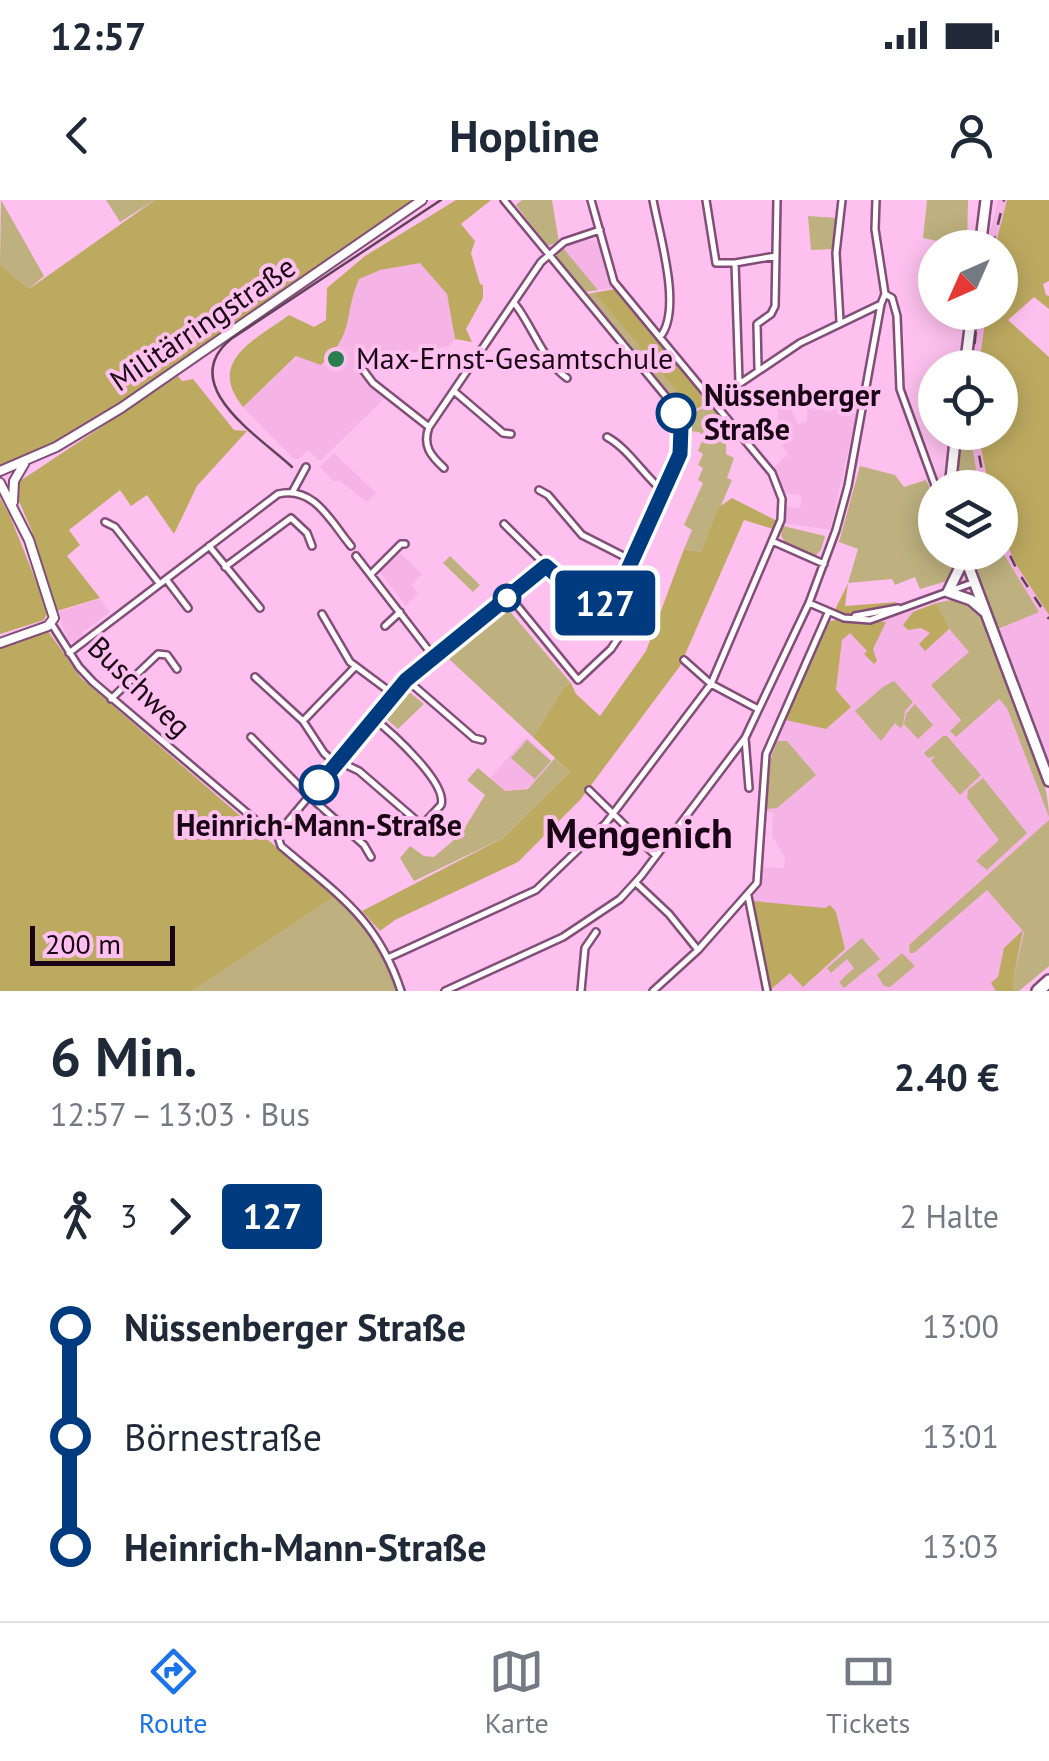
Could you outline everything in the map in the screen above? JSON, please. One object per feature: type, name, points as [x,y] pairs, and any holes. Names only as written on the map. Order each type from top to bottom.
[{"type":"highway","points":[[1038,991],[1049,981]]},
{"type":"main road","name":"Militärringstraße","points":[[0,471],[121,408],[422,200]]},
{"type":"main road","points":[[982,230],[986,200]]},
{"type":"main road","points":[[13,507],[14,481],[27,460]]},
{"type":"main road","name":"Buschweg","points":[[0,482],[29,540],[52,612],[51,623]]},
{"type":"main road","points":[[0,493],[13,507]]},
{"type":"main road","points":[[958,570],[948,592],[972,600],[987,614]]},
{"type":"main road","points":[[970,570],[1049,769]]},
{"type":"main road","points":[[0,643],[51,623]]},
{"type":"main road","points":[[1032,730],[1049,782]]},
{"type":"street","points":[[504,200],[676,413],[681,428],[680,454],[664,492],[616,596],[606,603],[595,605],[579,598],[504,524]]},
{"type":"street","points":[[390,957],[536,890],[614,812],[711,684],[783,510],[779,485],[614,282],[591,200]]},
{"type":"street","points":[[653,200],[664,253],[669,309],[668,327],[660,337]]},
{"type":"street","points":[[706,200],[716,263],[776,256]]},
{"type":"street","points":[[758,370],[757,324],[772,314],[775,306],[777,200]]},
{"type":"street","points":[[840,322],[836,252],[842,200]]},
{"type":"street","points":[[445,991],[581,926],[620,899],[745,738],[809,604],[848,486],[880,304],[885,294],[876,242],[876,200]]},
{"type":"street","points":[[444,468],[429,453],[429,427],[548,255],[569,240],[600,230]]},
{"type":"street","points":[[735,263],[739,382]]},
{"type":"street","points":[[885,294],[892,298],[897,316],[900,389],[929,470]]},
{"type":"street","points":[[514,304],[533,328],[551,363],[567,378]]},
{"type":"street","points":[[714,401],[840,322],[880,304]]},
{"type":"street","points":[[364,371],[373,384],[429,427]]},
{"type":"street","points":[[454,391],[504,433],[511,434]]},
{"type":"street","points":[[607,438],[618,444],[664,492]]},
{"type":"street","points":[[293,492],[306,467]]},
{"type":"street","points":[[538,490],[548,495],[582,536],[633,561]]},
{"type":"street","points":[[69,653],[278,494],[293,492],[316,502],[351,546]]},
{"type":"street","points":[[225,567],[292,518],[307,533],[312,546]]},
{"type":"street","points":[[105,522],[115,527],[159,584]]},
{"type":"street","points":[[772,541],[824,564]]},
{"type":"street","points":[[371,574],[405,544]]},
{"type":"street","points":[[209,546],[260,608]]},
{"type":"street","points":[[356,556],[433,656]]},
{"type":"street","points":[[275,835],[406,680],[499,600],[546,566]]},
{"type":"street","points":[[166,579],[188,608]]},
{"type":"street","points":[[809,604],[828,613],[860,617],[901,608],[975,582]]},
{"type":"street","points":[[509,596],[578,680],[619,637]]},
{"type":"street","points":[[385,626],[400,612]]},
{"type":"street","points":[[653,991],[748,896],[760,873],[766,754],[828,613]]},
{"type":"street","points":[[322,614],[355,667],[393,694]]},
{"type":"street","name":"Buschweg","points":[[51,623],[85,675],[268,835],[275,835],[281,846],[362,917],[390,957],[400,991]]},
{"type":"street","points":[[111,698],[158,654],[167,655],[177,670]]},
{"type":"street","points":[[684,660],[711,684],[758,709]]},
{"type":"street","points":[[303,721],[355,667]]},
{"type":"street","points":[[254,677],[303,721],[324,753],[358,771],[418,822],[426,822],[441,805],[442,792],[401,742],[373,718]]},
{"type":"street","points":[[406,680],[474,738],[482,740]]},
{"type":"street","points":[[252,737],[364,846],[371,858]]},
{"type":"street","points":[[745,738],[749,788]]},
{"type":"street","points":[[589,790],[656,856]]},
{"type":"street","points":[[635,882],[669,914],[698,950]]},
{"type":"street","points":[[748,896],[767,991]]},
{"type":"street","points":[[582,991],[585,948],[596,932]]},
{"type":"shaded area","points":[[1,200],[44,276],[29,289],[0,264]]},
{"type":"shaded area","points":[[106,200],[155,200],[120,222]]},
{"type":"shaded area","points":[[155,200],[416,200],[120,404],[53,444],[0,466],[0,264],[29,289]]},
{"type":"shaded area","points":[[456,200],[491,200],[461,224],[475,241],[471,253],[483,285],[483,298],[466,329],[472,342],[455,339],[447,294],[420,263],[380,270],[359,279],[344,333],[321,365],[296,356],[243,407],[230,377],[239,353],[289,315],[314,327],[326,320],[327,288],[365,256]]},
{"type":"shaded area","points":[[522,200],[552,200],[559,242],[547,246],[516,205]]},
{"type":"shaded area","points":[[927,200],[968,200],[967,230],[924,230]]},
{"type":"shaded area","points":[[998,200],[1007,200],[999,230],[990,230]]},
{"type":"shaded area","points":[[1007,200],[1049,200],[1049,281],[1043,284],[1049,296],[1049,309],[1034,297],[1018,311],[1018,230],[999,230]]},
{"type":"shaded area","points":[[808,216],[838,218],[835,249],[811,250]]},
{"type":"shaded area","points":[[582,238],[598,242],[611,288],[598,290],[563,248]]},
{"type":"shaded area","points":[[563,248],[598,290],[585,292],[557,259],[557,252]]},
{"type":"shaded area","name":"Max-Ernst-Gesamtschule","points":[[415,257],[445,283],[455,339],[450,346],[357,363],[354,367],[384,399],[320,461],[308,450],[298,459],[293,458],[243,407],[342,314],[331,286]]},
{"type":"shaded area","points":[[615,289],[658,340],[656,343],[710,403],[682,415],[671,395],[587,294]]},
{"type":"shaded area","points":[[614,290],[709,403],[693,410],[595,293]]},
{"type":"shaded area","points":[[1018,329],[1049,357],[1049,615],[1018,568],[1018,470],[986,470],[981,450],[1018,450],[1018,350],[981,350],[984,330]]},
{"type":"shaded area","points":[[974,330],[984,330],[981,350],[972,350]]},
{"type":"shaded area","points":[[178,376],[182,381],[193,379],[234,430],[247,431],[197,486],[174,534],[147,495],[131,506],[120,490],[69,530],[80,545],[67,556],[100,598],[57,611],[18,499],[17,483]]},
{"type":"shaded area","points":[[780,388],[798,424],[807,421],[807,410],[816,407],[813,400],[821,398],[825,412],[835,409],[857,413],[830,530],[784,523],[787,507],[800,508],[802,496],[785,493],[773,468],[788,454],[779,442]]},
{"type":"shaded area","points":[[712,404],[722,423],[715,438],[726,444],[726,454],[734,458],[727,478],[732,480],[701,552],[684,549],[692,530],[684,525],[703,483],[698,480],[703,468],[698,465],[703,454],[698,451],[704,436],[686,431],[683,417]]},
{"type":"shaded area","points":[[957,450],[973,450],[976,470],[956,470]]},
{"type":"shaded area","points":[[973,450],[981,450],[986,470],[976,470]]},
{"type":"shaded area","points":[[334,453],[376,493],[367,502],[340,481],[333,481],[320,467]]},
{"type":"shaded area","points":[[860,466],[895,475],[904,487],[918,483],[918,570],[953,570],[947,581],[920,589],[915,577],[895,585],[892,579],[848,583],[858,549],[839,542]]},
{"type":"shaded area","points":[[0,498],[48,611],[44,620],[0,634]]},
{"type":"shaded area","points":[[732,498],[777,521],[773,529],[744,520],[680,666],[580,800],[518,862],[395,920],[380,931],[362,911],[503,838],[570,772],[533,737],[564,687],[571,683],[576,694],[600,716],[646,651],[684,549],[701,552],[719,507]]},
{"type":"shaded area","points":[[783,526],[825,536],[821,550],[815,556],[786,543],[781,536]]},
{"type":"shaded area","points":[[401,554],[422,574],[411,585],[418,593],[406,606],[379,571],[392,557]]},
{"type":"shaded area","points":[[450,556],[480,585],[473,592],[443,563]]},
{"type":"shaded area","points":[[1018,568],[1049,615],[1049,762],[998,630],[1038,611],[1012,570]]},
{"type":"shaded area","points":[[976,570],[1013,570],[1039,612],[998,629]]},
{"type":"shaded area","points":[[848,583],[845,606],[897,602],[867,614],[834,612]]},
{"type":"shaded area","points":[[100,599],[110,612],[83,632],[77,642],[69,642],[57,612]]},
{"type":"shaded area","points":[[950,599],[963,599],[1049,810],[1049,966],[1019,991],[769,991],[753,901],[762,867],[784,868],[785,858],[772,836],[773,812],[764,812],[768,761],[824,632],[833,620],[881,621]]},
{"type":"shaded area","points":[[957,599],[975,607],[983,619],[1035,752],[1049,817],[1007,708],[999,699],[956,737],[950,731],[961,720],[931,685],[969,652],[945,624],[936,603]]},
{"type":"shaded area","points":[[936,603],[949,629],[925,651],[919,644],[930,633],[921,628],[908,630],[903,625],[913,612]]},
{"type":"shaded area","points":[[507,608],[571,683],[564,687],[533,737],[449,659],[449,654]]},
{"type":"shaded area","points":[[830,621],[886,622],[873,649],[877,661],[874,664],[864,654],[867,651],[850,633],[842,640],[836,690],[851,707],[826,729],[786,720],[824,632]]},
{"type":"shaded area","points":[[48,631],[81,678],[334,897],[193,991],[0,991],[0,646]]},
{"type":"shaded area","points":[[894,681],[913,702],[905,711],[903,726],[895,723],[881,741],[855,711]]},
{"type":"shaded area","points":[[404,688],[424,704],[398,729],[382,715]]},
{"type":"shaded area","points":[[915,704],[933,725],[918,739],[904,724],[906,714]]},
{"type":"shaded area","points":[[943,736],[981,775],[960,795],[931,761],[935,756],[928,758],[924,753]]},
{"type":"shaded area","points":[[526,737],[552,761],[528,788],[505,791],[490,778]]},
{"type":"shaded area","points":[[527,740],[551,761],[535,779],[511,758]]},
{"type":"shaded area","points":[[777,741],[787,741],[816,775],[777,808],[765,809],[766,772]]},
{"type":"shaded area","points":[[555,758],[570,772],[503,838],[414,881],[400,858],[410,846],[424,856],[434,857],[461,834],[485,795],[467,780],[478,768],[505,791],[528,789]]},
{"type":"shaded area","points":[[983,778],[1027,833],[987,870],[976,861],[999,840],[967,798],[968,790]]},
{"type":"shaded area","points":[[1049,820],[1049,966],[1014,991],[1024,932],[987,890],[910,953],[909,945]]},
{"type":"shaded area","points":[[334,897],[373,939],[388,963],[397,991],[193,991]]},
{"type":"shaded area","points":[[753,901],[825,908],[830,905],[836,912],[845,949],[803,987],[790,973],[769,991]]},
{"type":"shaded area","points":[[1023,930],[1014,991],[996,991],[991,983],[998,977],[1004,948]]},
{"type":"shaded area","points":[[862,938],[880,959],[844,988],[839,982],[854,968],[847,959],[831,973],[827,968]]},
{"type":"shaded area","points":[[902,953],[915,966],[890,987],[884,986],[877,975]]},
{"type":"tram line","points":[[292,467],[228,409],[212,374],[216,356],[231,339],[441,200]]},
{"type":"railway","points":[[996,230],[1004,200]]},
{"type":"railway","points":[[974,350],[976,330]]},
{"type":"railway","points":[[978,450],[982,470]]},
{"type":"railway","points":[[1017,570],[1049,619]]},
{"type":"bus line","name":"127","points":[[319,785],[406,680],[546,566],[589,604],[606,603],[616,596],[680,454],[681,428],[676,413]]},
{"type":"place","name":"Max-Ernst-Gesamtschule","points":[[336,359]]},
{"type":"place","name":"Nüssenberger Straße","points":[[676,413]]},
{"type":"place","name":"Heinrich-Mann-Straße","points":[[319,785]]},
{"type":"district","name":"Mengenich","points":[[639,834]]}]
